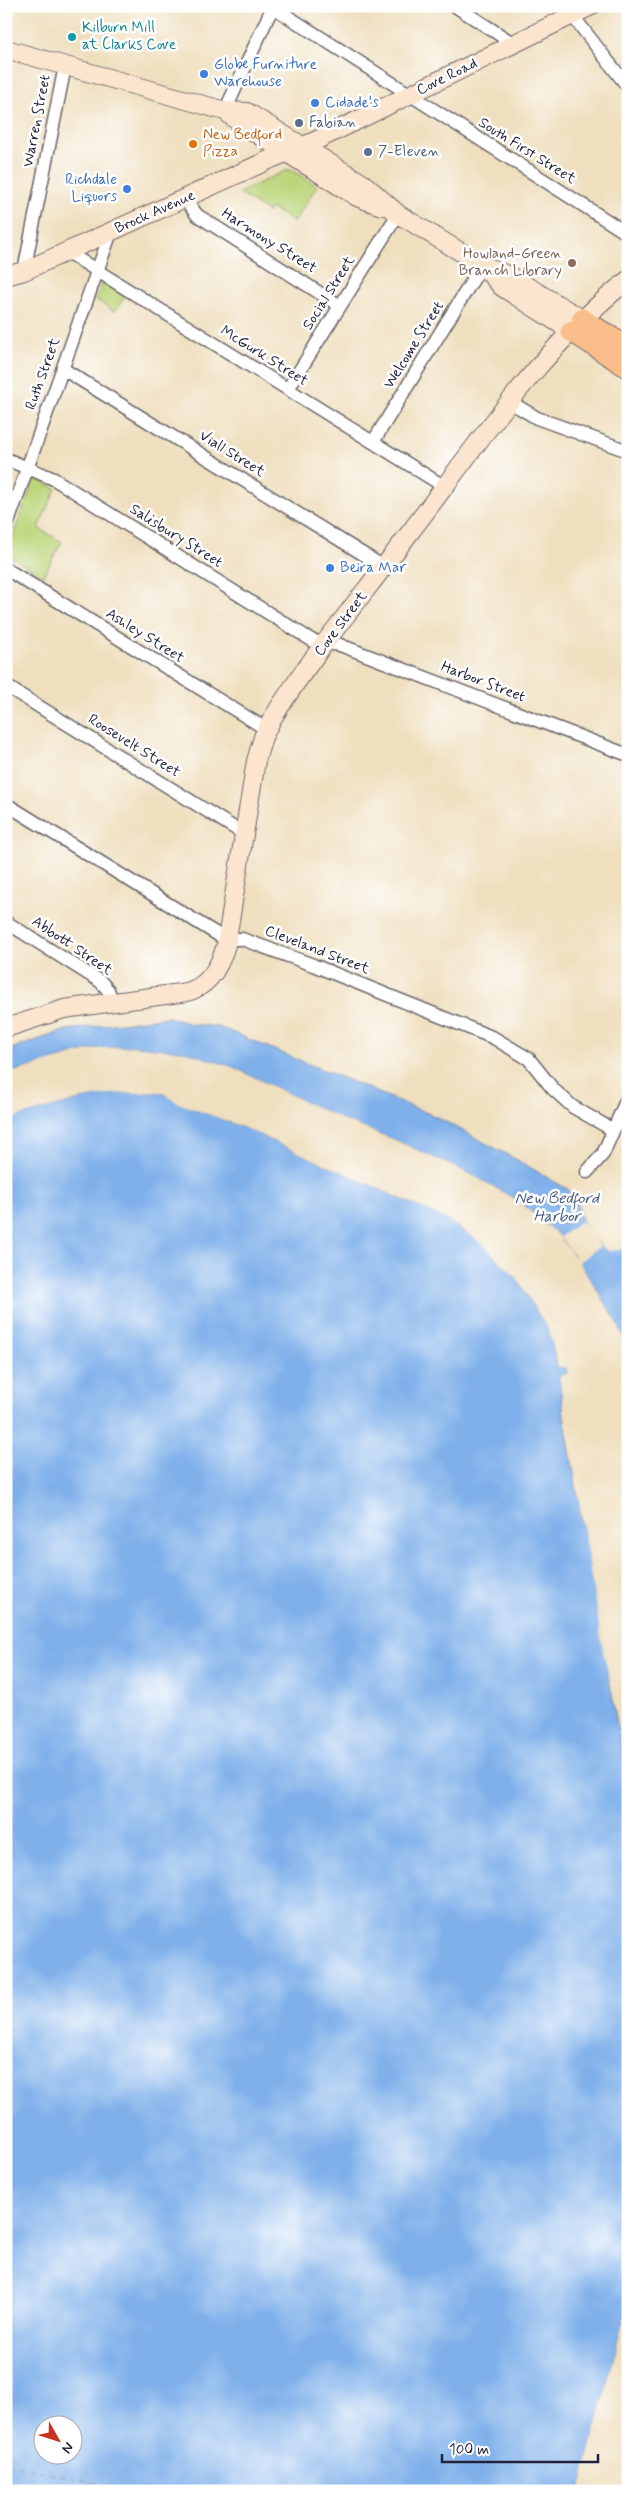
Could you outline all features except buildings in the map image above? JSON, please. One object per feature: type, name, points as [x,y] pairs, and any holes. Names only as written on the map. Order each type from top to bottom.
[{"type":"main road","name":"Cove Road","points":[[294,149],[591,6]]},
{"type":"main road","points":[[6,49],[225,111],[246,112],[294,149],[365,185],[393,211],[482,265],[502,287],[576,325],[628,347]]},
{"type":"main road","name":"Brock Avenue","points":[[6,276],[24,271],[294,149]]},
{"type":"main road","name":"Cove Street","points":[[6,1028],[64,1010],[183,993],[200,987],[214,974],[223,956],[227,940],[256,761],[266,729],[285,699],[326,643],[510,402],[576,325],[628,280]]},
{"type":"main road","points":[[576,325],[628,368]]},
{"type":"street","points":[[455,6],[514,44]]},
{"type":"street","points":[[225,111],[273,7]]},
{"type":"street","name":"South First Street","points":[[273,7],[628,234]]},
{"type":"street","points":[[572,16],[628,87]]},
{"type":"street","name":"Warren Street","points":[[24,271],[65,66]]},
{"type":"street","name":"Harmony Street","points":[[185,199],[197,215],[340,306]]},
{"type":"street","name":"Social Street","points":[[288,389],[340,306],[393,211]]},
{"type":"street","name":"Ruth Street","points":[[6,528],[112,232]]},
{"type":"street","name":"McGurk Street","points":[[67,252],[445,487]]},
{"type":"street","name":"Welcome Street","points":[[373,442],[482,265]]},
{"type":"street","name":"Viall Street","points":[[63,369],[384,568]]},
{"type":"street","points":[[510,402],[537,418],[628,451]]},
{"type":"street","name":"Salisbury Street","points":[[6,459],[54,479],[313,641],[326,643]]},
{"type":"street","name":"Ashley Street","points":[[6,569],[266,729]]},
{"type":"street","name":"Harbor Street","points":[[326,643],[340,645],[628,755]]},
{"type":"street","name":"Roosevelt Street","points":[[6,686],[244,834]]},
{"type":"street","name":"Cleveland Street","points":[[6,804],[227,940],[242,939],[494,1038],[529,1059],[573,1107],[613,1130]]},
{"type":"street","name":"Abbott Street","points":[[6,922],[101,982],[108,990],[112,1003]]},
{"type":"street","points":[[587,1172],[603,1154],[628,1096]]},
{"type":"green space","points":[[287,170],[291,170],[317,186],[294,222],[271,208],[268,212],[239,193]]},
{"type":"green space","points":[[103,283],[125,296],[115,312],[95,299]]},
{"type":"green space","points":[[35,477],[56,489],[38,528],[62,542],[43,576],[6,554]]},
{"type":"water","name":"New Bedford Harbor","points":[[168,1017],[191,1024],[219,1027],[437,1117],[569,1190],[576,1200],[583,1224],[600,1245],[608,1251],[628,1243],[628,1350],[617,1322],[579,1262],[560,1237],[518,1201],[476,1177],[395,1140],[345,1121],[232,1067],[186,1052],[133,1046],[95,1049],[6,1074],[6,1051],[66,1030]]},
{"type":"water","points":[[161,1092],[179,1103],[240,1126],[446,1219],[481,1243],[516,1277],[549,1331],[558,1367],[566,1367],[568,1373],[559,1376],[564,1415],[628,1787],[628,2302],[580,2491],[6,2491],[6,1120],[78,1100],[111,1094]]},
{"type":"pier","points":[[133,1046],[186,1052],[232,1067],[345,1121],[395,1140],[476,1177],[518,1201],[560,1237],[559,1239],[547,1231],[505,1195],[475,1179],[394,1143],[344,1124],[231,1070],[186,1054],[133,1049],[96,1052],[6,1077],[6,1074],[95,1049]]},
{"type":"pier","points":[[161,1090],[180,1101],[241,1124],[447,1217],[482,1241],[518,1275],[551,1330],[560,1365],[568,1365],[570,1373],[569,1376],[561,1378],[605,1650],[617,1699],[628,1773],[628,1787],[614,1699],[603,1651],[559,1376],[568,1373],[566,1367],[558,1367],[549,1331],[516,1277],[481,1243],[446,1219],[240,1126],[178,1103],[161,1092],[111,1094],[78,1100],[6,1120],[6,1118],[27,1111],[78,1097],[111,1091]]},
{"type":"pier","points":[[581,1221],[600,1246],[579,1262],[617,1322],[628,1350],[623,1357],[619,1358],[620,1364],[625,1364],[628,1368],[618,1365],[616,1356],[625,1350],[611,1317],[578,1268],[575,1257],[560,1237]]},
{"type":"pier","points":[[628,1241],[628,1249],[608,1251],[600,1246],[606,1247]]},
{"type":"pier","points":[[628,2302],[628,2312],[583,2491],[580,2491]]},
{"type":"ferry route","points":[[6,2462],[126,2491]]},
{"type":"ferry route","points":[[6,2483],[38,2491]]},
{"type":"place","name":"Kilburn Mill at Clarks Cove","points":[[72,37]]},
{"type":"place","name":"Globe Furniture Warehouse","points":[[204,74]]},
{"type":"place","name":"Cidade's","points":[[315,103]]},
{"type":"place","name":"Fabian","points":[[299,123]]},
{"type":"place","name":"New Bedford Pizza","points":[[193,144]]},
{"type":"place","name":"7-Eleven","points":[[368,152]]},
{"type":"place","name":"Richdale Liquors","points":[[127,189]]},
{"type":"place","name":"Howland-Green Branch Library","points":[[572,263]]},
{"type":"place","name":"Beira Mar","points":[[330,568]]}]
